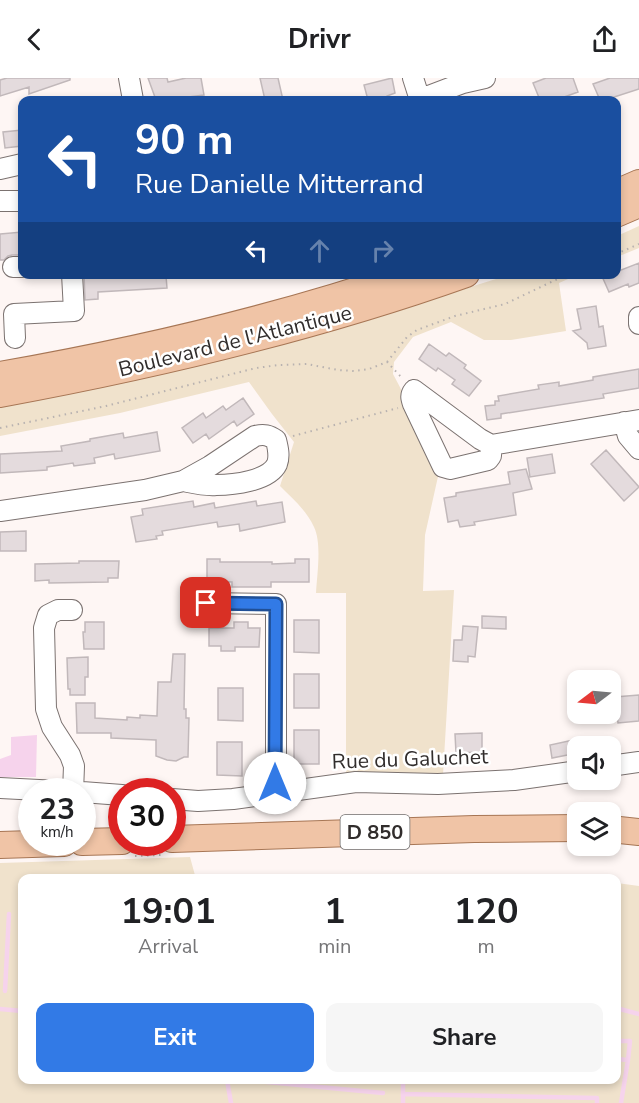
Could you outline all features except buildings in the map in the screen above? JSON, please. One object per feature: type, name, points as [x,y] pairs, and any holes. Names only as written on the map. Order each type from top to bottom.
[{"type":"main road","points":[[621,192],[639,183]]},
{"type":"main road","points":[[621,212],[639,204]]},
{"type":"main road","name":"Boulevard de l'Atlantique","points":[[0,375],[82,360],[214,330],[290,310],[391,279]]},
{"type":"main road","name":"Boulevard de l'Atlantique","points":[[0,394],[87,378],[250,340],[358,310],[451,279]]},
{"type":"main road","name":"D 850","points":[[186,839],[567,828]]},
{"type":"main road","points":[[621,830],[639,832]]},
{"type":"main road","points":[[0,845],[18,844]]},
{"type":"street","points":[[129,78],[132,96]]},
{"type":"street","points":[[413,78],[418,96]]},
{"type":"street","points":[[429,96],[463,83],[485,78]]},
{"type":"street","points":[[0,169],[18,165]]},
{"type":"street","points":[[0,201],[18,201]]},
{"type":"street","points":[[15,338],[14,314],[74,311],[72,279]]},
{"type":"street","points":[[639,317],[639,324]]},
{"type":"street","points":[[414,397],[443,467],[450,469],[488,460],[491,456],[491,445]]},
{"type":"street","points":[[414,397],[491,445],[632,421],[628,436],[639,449]]},
{"type":"street","points":[[0,511],[134,492],[183,481],[255,436],[262,434],[276,440],[279,452],[277,463],[272,471],[255,480],[215,485],[183,481]]},
{"type":"street","points":[[206,603],[276,604],[276,792]]},
{"type":"street","points":[[72,610],[58,610],[48,615],[44,628],[46,709],[52,727],[70,755],[74,766],[74,778]]},
{"type":"street","points":[[621,764],[639,762]]},
{"type":"street","name":"Rue du Galuchet","points":[[186,800],[233,799],[356,782],[438,784],[514,780],[567,773]]},
{"type":"street","points":[[0,788],[18,789]]},
{"type":"path","points":[[621,252],[639,244]]},
{"type":"path","points":[[0,428],[106,406],[256,368],[308,364],[338,370],[369,369],[387,362],[407,337],[417,330],[454,316],[505,304],[558,279]]},
{"type":"path","points":[[276,440],[414,397],[387,362]]},
{"type":"shaded area","points":[[639,226],[639,248],[621,255],[621,234]]},
{"type":"shaded area","points":[[496,279],[568,279],[559,283],[566,331],[511,340],[484,340],[451,322],[413,337],[394,362],[393,374],[439,472],[425,535],[423,591],[454,590],[443,775],[346,773],[346,593],[316,593],[318,542],[316,534],[303,510],[280,486],[294,442],[249,382],[120,413],[0,436],[0,407],[197,366],[355,323]]},
{"type":"shaded area","points":[[37,735],[36,777],[0,777],[0,759],[11,755],[11,737]]},
{"type":"shaded area","points":[[190,857],[195,874],[18,874],[18,1084],[621,1084],[621,884],[639,886],[639,1103],[0,1103],[0,863]]},
{"type":"waterway","points":[[5,991],[9,914]]},
{"type":"waterway","points":[[0,1009],[18,1011]]},
{"type":"waterway","points":[[621,1009],[639,1014]]},
{"type":"waterway","points":[[621,1041],[630,1041],[628,1060]]},
{"type":"waterway","points":[[621,1059],[628,1060],[621,1103]]},
{"type":"waterway","points":[[228,1084],[231,1103]]},
{"type":"waterway","points":[[289,1084],[383,1093]]},
{"type":"waterway","points":[[403,1084],[403,1103]]},
{"type":"waterway","points":[[403,1094],[597,1098],[597,1103]]},
{"type":"route","points":[[206,603],[276,604],[275,783]]}]
